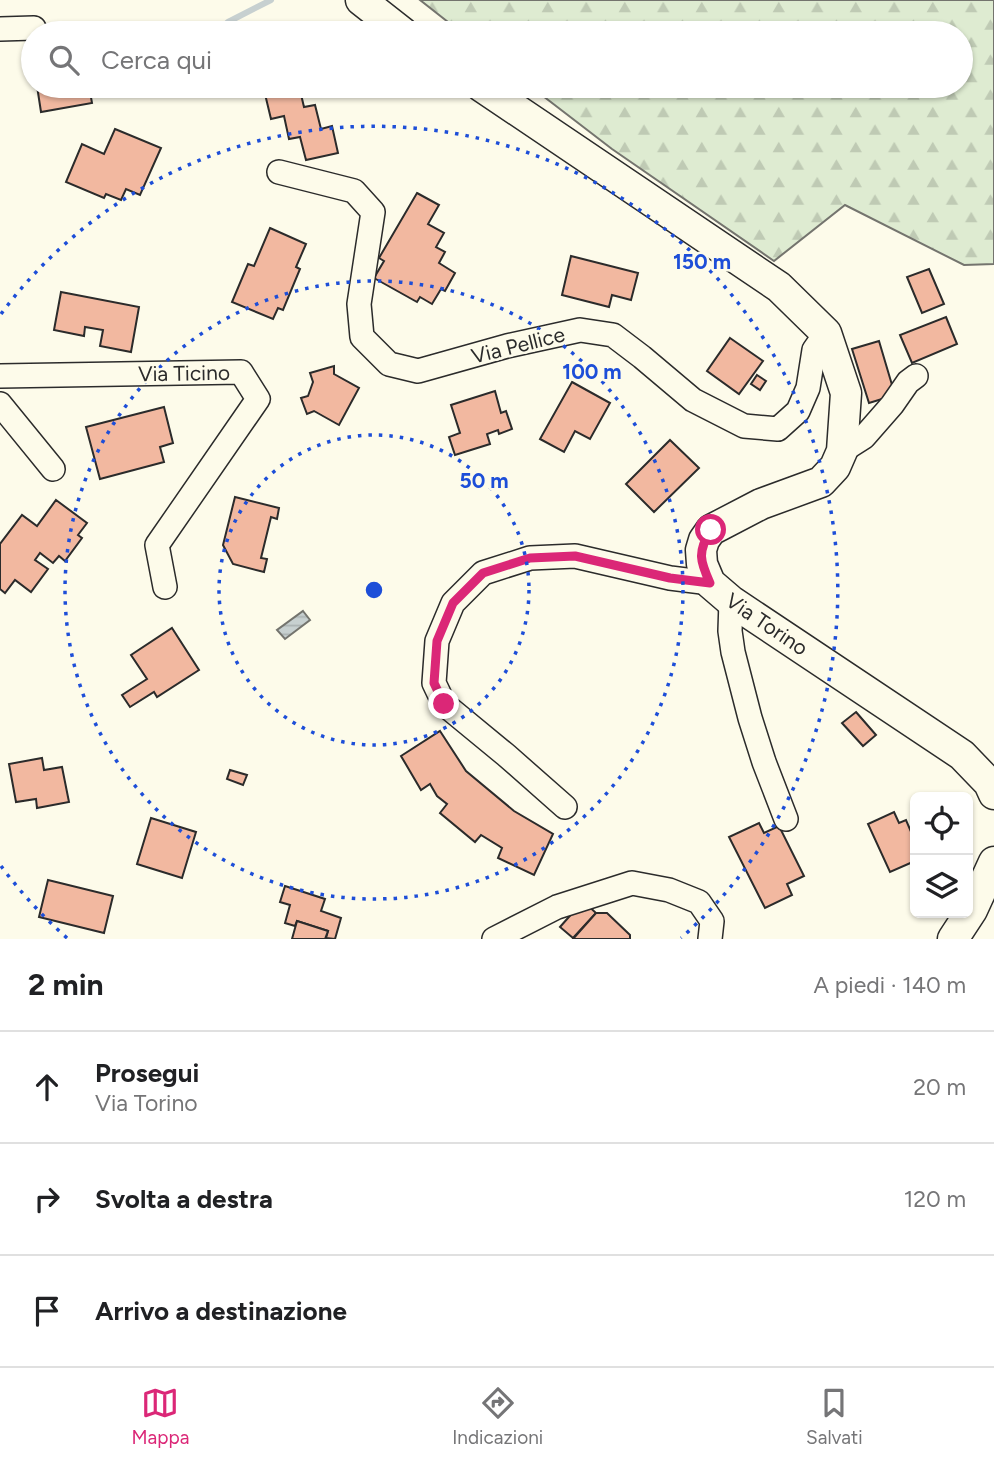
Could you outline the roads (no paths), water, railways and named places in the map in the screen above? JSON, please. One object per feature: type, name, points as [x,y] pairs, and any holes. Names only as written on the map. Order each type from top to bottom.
[{"type":"main road","points":[[361,0],[386,21]]},
{"type":"main road","name":"Via Torino","points":[[499,98],[779,287],[825,333],[846,393],[842,451],[835,467],[821,482],[761,504],[711,530],[701,550],[702,564],[720,592],[962,755],[989,783],[994,794]]},
{"type":"main road","points":[[953,939],[972,911],[994,862]]},
{"type":"street","points":[[0,29],[21,28]]},
{"type":"street","name":"Via Pellice","points":[[279,172],[354,191],[373,212],[359,304],[362,337],[388,364],[418,371],[507,346],[580,330],[613,335],[693,400],[744,426],[778,429],[797,411],[808,388],[814,350],[825,333]]},
{"type":"street","name":"Via Ticino","points":[[0,376],[241,372],[258,399],[157,545],[165,587]]},
{"type":"street","name":"Via Torino","points":[[842,451],[864,437],[908,382],[916,376]]},
{"type":"street","points":[[0,404],[53,469]]},
{"type":"street","points":[[565,807],[444,704],[434,683],[437,641],[453,603],[483,573],[530,558],[575,556],[720,592],[746,705],[786,819]]},
{"type":"street","points":[[494,939],[557,907],[632,883],[669,890],[699,902],[712,921],[710,939]]},
{"type":"waterway","points":[[230,21],[271,0]]}]
